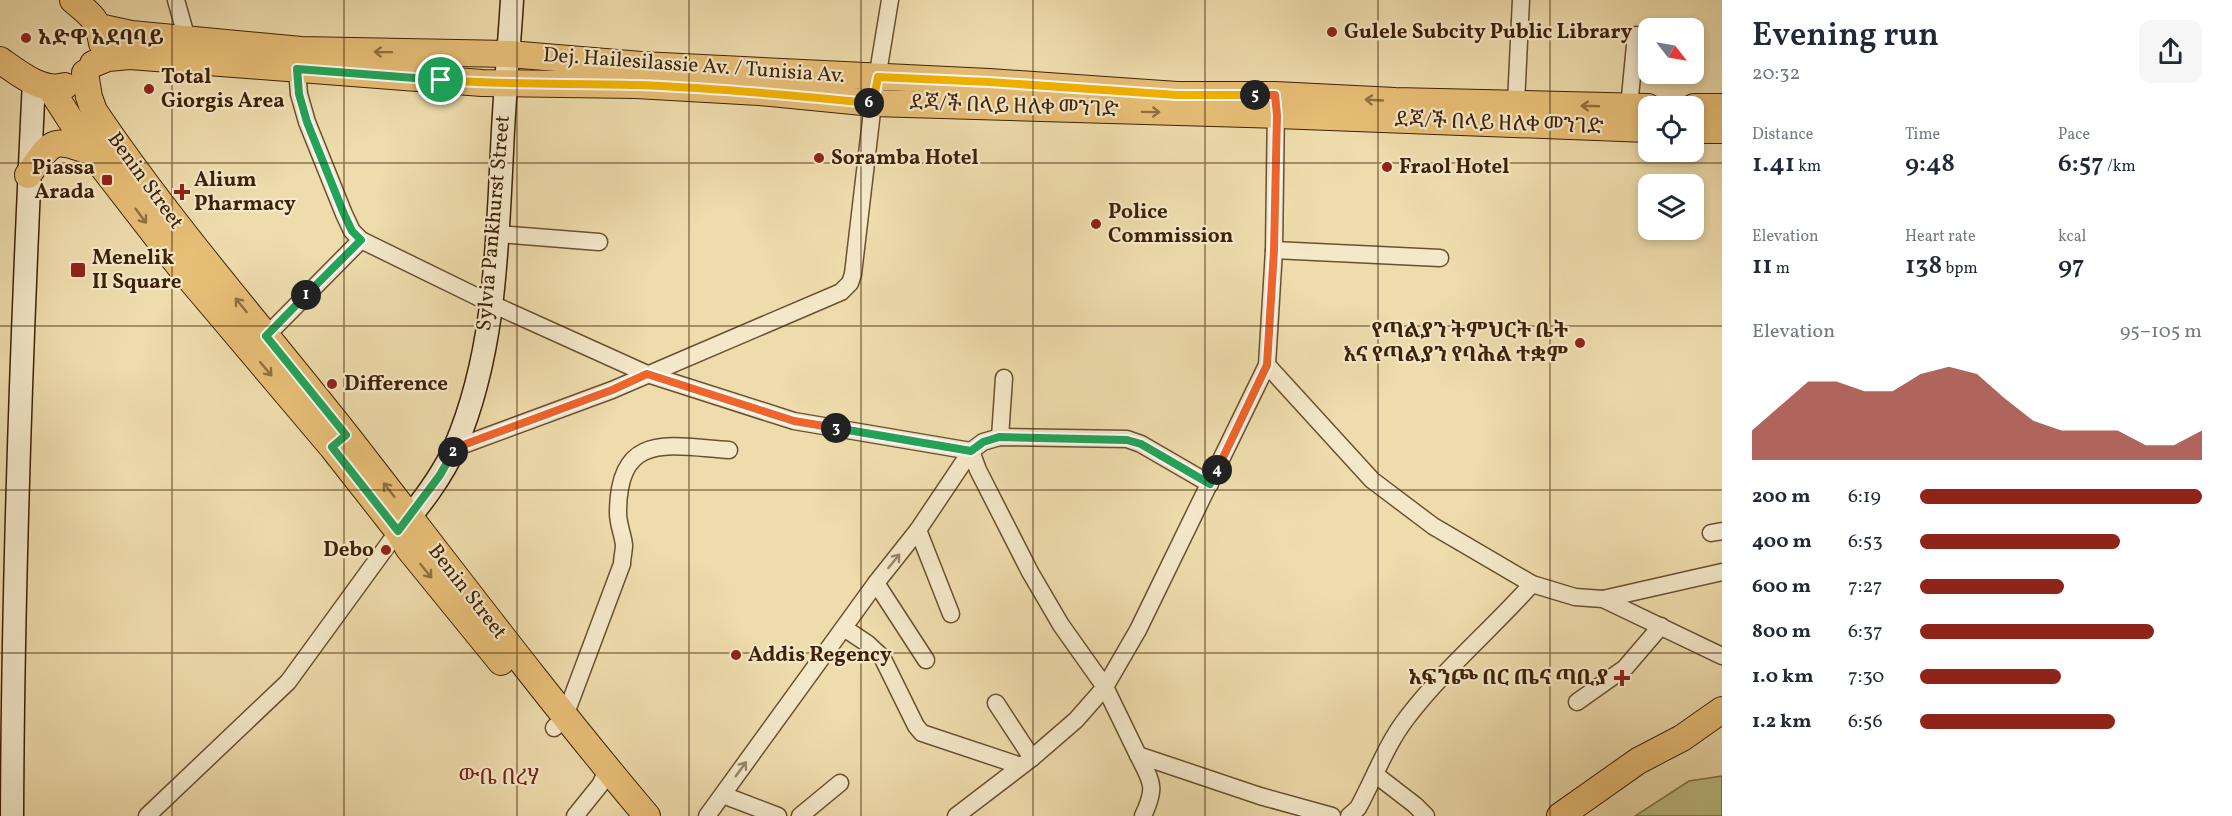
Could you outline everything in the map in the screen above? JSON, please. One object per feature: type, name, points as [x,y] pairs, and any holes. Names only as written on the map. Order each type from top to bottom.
[{"type":"main road","points":[[0,60],[42,84],[60,88],[94,73],[102,45],[99,27],[90,15],[73,0]]},
{"type":"main road","name":"Sylvia Pankhurst Street","points":[[404,524],[440,475],[455,448],[473,395],[492,304],[512,0]]},
{"type":"main road","name":"Dej. Hailesilassie Av. / Tunisia Av.","points":[[99,27],[131,34],[301,50],[509,54],[641,65],[989,82],[1177,95],[1276,105],[1395,101],[1638,107]]},
{"type":"main road","name":"ደጃ/ች በላይ ዘለቀ መንገድ","points":[[94,73],[130,56],[505,84],[636,85],[759,92],[873,103],[1276,105],[1638,128]]},
{"type":"main road","name":"Benin Street","points":[[94,73],[94,111],[189,242],[266,336],[339,441],[404,524],[409,549],[560,722],[604,777],[647,816]]},
{"type":"main road","points":[[12,816],[12,719],[28,175],[42,84]]},
{"type":"main road","name":"Benin Street","points":[[42,84],[91,152],[184,272],[339,441]]},
{"type":"main road","points":[[1704,107],[1722,106]]},
{"type":"main road","points":[[1704,130],[1722,130]]},
{"type":"main road","points":[[28,175],[45,151],[56,144],[68,143],[91,152]]},
{"type":"main road","points":[[1560,816],[1638,761],[1682,738],[1722,710]]},
{"type":"main road","points":[[1583,816],[1603,800],[1722,730]]},
{"type":"main road","name":"Benin Street","points":[[604,777],[626,816]]},
{"type":"street","points":[[176,0],[187,39]]},
{"type":"street","points":[[455,448],[612,390],[841,292],[850,283],[854,273],[873,103],[890,0]]},
{"type":"street","points":[[1516,103],[1521,0]]},
{"type":"street","points":[[1636,35],[1639,96]]},
{"type":"street","points":[[297,69],[299,94],[307,122],[344,214],[352,231],[361,240],[492,304],[647,374],[794,421],[971,451]]},
{"type":"street","points":[[956,816],[1027,762],[1076,720],[1105,687],[1138,630],[1267,365],[1274,250],[1276,105]]},
{"type":"street","points":[[498,234],[598,242]]},
{"type":"street","points":[[266,336],[361,240]]},
{"type":"street","points":[[1274,250],[1440,258]]},
{"type":"street","points":[[1267,365],[1372,480],[1432,526],[1532,584],[1567,595],[1603,599],[1722,656]]},
{"type":"street","points":[[999,437],[1004,378]]},
{"type":"street","points":[[706,816],[876,583],[918,530],[971,451],[983,442],[999,437],[1127,440],[1141,444],[1210,484]]},
{"type":"street","points":[[560,722],[622,564],[624,545],[618,518],[618,493],[625,469],[638,454],[651,449],[669,446],[729,450]]},
{"type":"street","points":[[971,451],[978,471],[1030,572],[1061,625],[1105,687],[1149,777],[1153,794],[1143,816]]},
{"type":"street","points":[[147,816],[288,682],[404,524]]},
{"type":"street","points":[[918,530],[951,614]]},
{"type":"street","points":[[1603,599],[1722,572]]},
{"type":"street","points":[[876,583],[926,660]]},
{"type":"street","points":[[1349,816],[1358,808],[1404,721],[1429,690],[1532,584]]},
{"type":"street","points":[[1577,702],[1625,668],[1661,626]]},
{"type":"street","points":[[844,628],[878,651],[916,726],[922,733],[1027,762]]},
{"type":"street","points":[[996,703],[1027,762]]},
{"type":"street","points":[[1138,755],[1260,796],[1332,816]]},
{"type":"street","points":[[1376,775],[1426,816]]},
{"type":"street","points":[[575,816],[604,777]]},
{"type":"street","points":[[800,816],[840,783]]},
{"type":"street","points":[[723,795],[778,816]]},
{"type":"green space","points":[[1722,776],[1722,816],[1635,816],[1689,781]]},
{"type":"place","name":"Gulele Subcity Public Library","points":[[1332,32]]},
{"type":"place","name":"አድዋ አደባባይ","points":[[26,38]]},
{"type":"place","name":"Total Giorgis Area","points":[[149,89]]},
{"type":"place","name":"Soramba Hotel","points":[[819,158]]},
{"type":"place","name":"Fraol Hotel","points":[[1387,167]]},
{"type":"place","name":"Piassa Arada","points":[[107,180]]},
{"type":"place","name":"Alium Pharmacy","points":[[182,192]]},
{"type":"place","name":"Police Commission","points":[[1096,224]]},
{"type":"place","name":"Menelik II Square","points":[[78,270]]},
{"type":"place","name":"የጣልያን ትምህርት ቤት እና የጣልያን የባሕል ተቋም","points":[[1580,343]]},
{"type":"place","name":"Difference","points":[[332,384]]},
{"type":"place","name":"Debo","points":[[386,550]]},
{"type":"place","name":"Addis Regency","points":[[736,655]]},
{"type":"place","name":"አፍንጮ በር ጤና ጣቢያ","points":[[1622,678]]},
{"type":"district","name":"ውቤ በረሃ","points":[[499,778]]},
{"type":"route","points":[[297,69],[441,80],[520,85],[636,85],[759,92],[873,103],[878,77],[1177,95],[1275,95],[1277,115],[1274,250],[1267,365],[1210,484],[1141,444],[1127,440],[1092,437],[999,437],[983,442],[971,451],[794,421],[647,374],[612,390],[455,448],[440,475],[410,518],[398,531],[332,447],[346,435],[266,336],[361,240],[352,231],[344,214],[307,122],[299,94],[297,69]]}]
